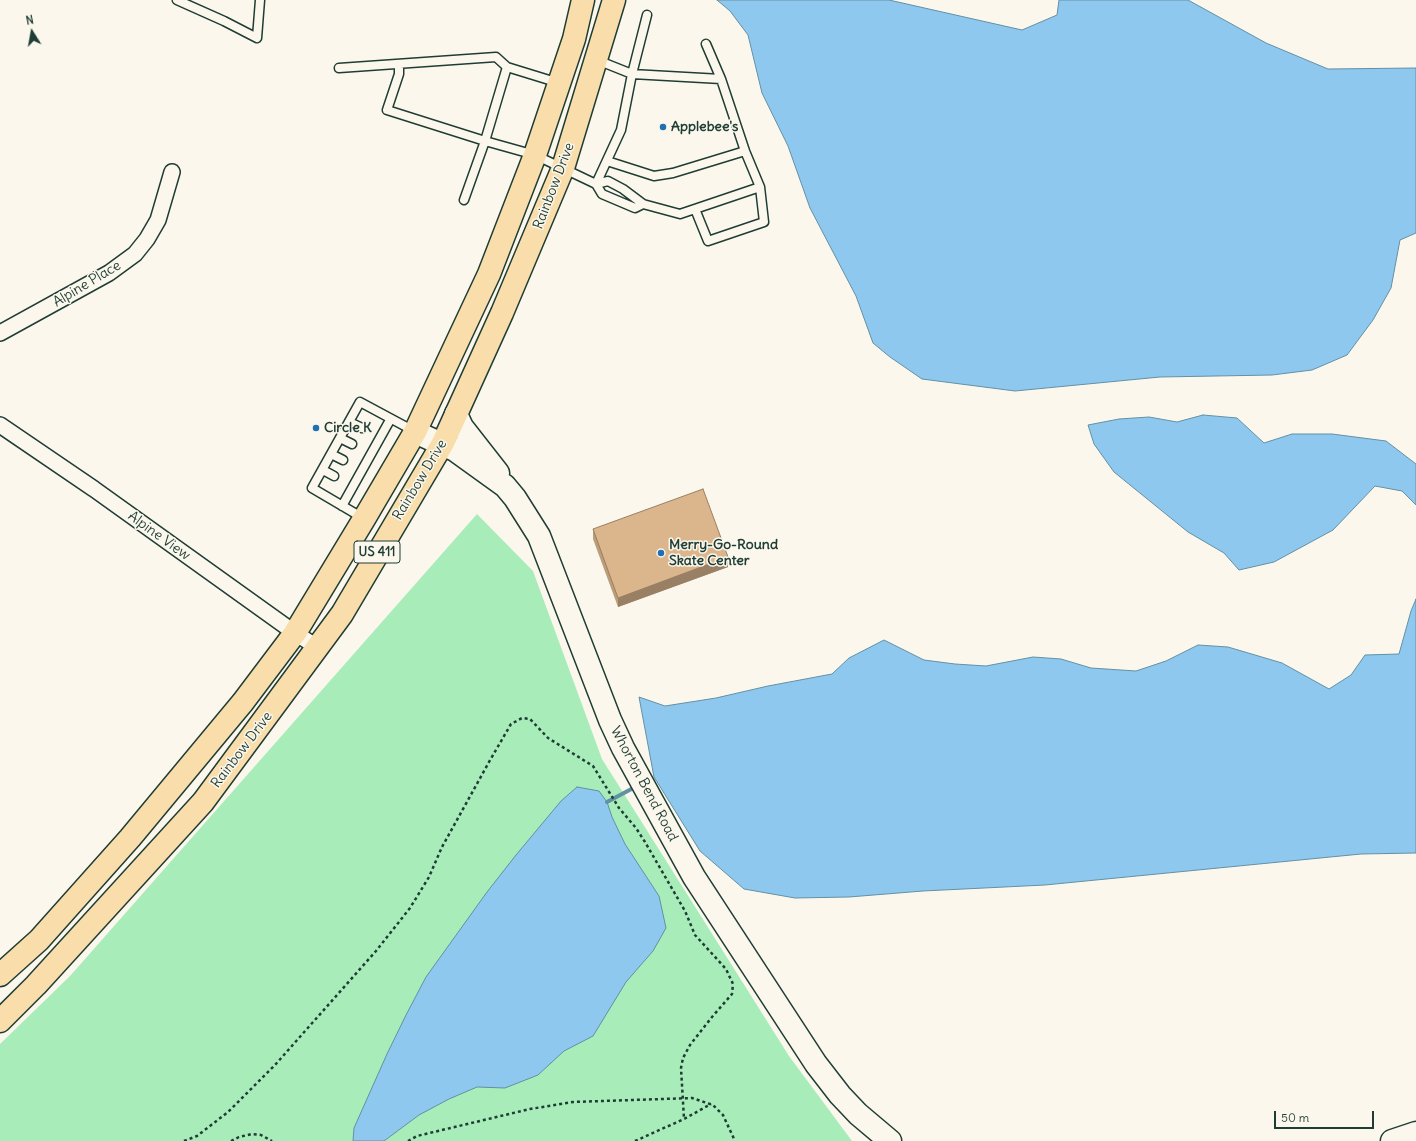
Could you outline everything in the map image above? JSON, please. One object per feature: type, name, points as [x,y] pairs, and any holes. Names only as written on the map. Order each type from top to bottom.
[{"type":"main road","name":"Rainbow Drive","points":[[0,975],[39,940],[130,838],[243,702],[295,633],[364,519],[414,432],[489,274],[535,155],[574,39],[583,0]]},
{"type":"main road","name":"Rainbow Drive","points":[[0,1021],[36,985],[203,802],[342,614],[443,443],[502,313],[564,168],[614,0]]},
{"type":"main road","points":[[456,414],[462,427],[494,467],[505,486]]},
{"type":"main road","name":"Whorton Bend Road","points":[[414,432],[443,443],[455,450],[505,486],[515,498],[539,536],[610,720],[637,775],[694,877],[816,1064],[858,1114],[890,1141]]},
{"type":"main road","points":[[1392,1141],[1416,1133]]},
{"type":"street","name":"Alpine Place","points":[[0,333],[109,273],[134,254],[147,239],[158,220],[172,172]]},
{"type":"street","name":"Alpine View","points":[[0,425],[94,489],[295,633],[318,647]]},
{"type":"lane","points":[[177,0],[257,38],[260,0]]},
{"type":"lane","points":[[596,184],[621,130],[632,74],[647,15]]},
{"type":"lane","points":[[695,209],[708,241],[764,222],[760,186],[745,151],[706,44]]},
{"type":"lane","points":[[339,68],[496,57],[507,67],[559,83]]},
{"type":"lane","points":[[596,60],[632,74],[720,79]]},
{"type":"lane","points":[[399,64],[399,74],[387,110],[535,155],[596,184],[602,194],[635,208],[643,204]]},
{"type":"lane","points":[[464,200],[485,141],[507,67]]},
{"type":"lane","points":[[607,161],[654,176],[672,174],[745,151]]},
{"type":"lane","points":[[596,184],[608,181],[623,189],[643,204],[680,214],[760,186]]},
{"type":"lane","points":[[364,519],[312,488],[360,402],[414,432]]},
{"type":"lane","points":[[342,506],[359,469],[377,437],[390,420]]},
{"type":"lane","points":[[349,422],[362,428]]},
{"type":"lane","points":[[340,438],[352,444]]},
{"type":"lane","points":[[331,454],[343,460]]},
{"type":"lane","points":[[323,470],[334,476]]},
{"type":"path","points":[[184,1141],[198,1136],[228,1112],[275,1065],[376,951],[410,908],[429,878],[442,847],[511,724],[522,718],[530,719],[548,738],[592,766],[619,808],[636,828],[645,842],[685,911],[695,935],[726,969],[733,984],[732,994],[690,1045],[683,1058],[681,1068],[684,1120]]},
{"type":"path","points":[[408,1141],[417,1136],[530,1109],[559,1104],[573,1102],[683,1098],[692,1098],[711,1104],[723,1115],[735,1141]]},
{"type":"path","points":[[635,1141],[684,1120],[711,1104]]},
{"type":"path","points":[[231,1141],[239,1137],[252,1134],[261,1135],[272,1141]]},
{"type":"green space","points":[[477,514],[533,571],[602,759],[789,1056],[852,1141],[0,1141],[0,1044],[70,976]]},
{"type":"water","points":[[717,0],[889,0],[1022,30],[1057,15],[1059,0],[1188,0],[1266,43],[1328,69],[1416,68],[1416,233],[1400,240],[1391,288],[1373,320],[1347,355],[1312,370],[1272,375],[1160,377],[1015,391],[922,379],[890,357],[873,343],[856,296],[810,208],[788,146],[762,93],[748,35],[730,11]]},
{"type":"water","points":[[1203,415],[1237,418],[1264,443],[1292,434],[1332,434],[1386,441],[1416,464],[1416,505],[1402,491],[1375,486],[1333,530],[1274,562],[1239,570],[1224,553],[1188,532],[1114,472],[1094,444],[1088,425],[1119,419],[1149,417],[1177,422]]},
{"type":"water","points":[[1416,599],[1416,853],[1361,854],[1045,885],[923,891],[849,897],[795,898],[744,889],[700,851],[654,777],[639,697],[665,706],[716,698],[768,686],[832,674],[849,658],[884,640],[924,660],[955,664],[986,666],[1033,657],[1061,659],[1091,668],[1136,671],[1166,661],[1198,645],[1228,647],[1282,663],[1329,689],[1351,675],[1365,655],[1399,654],[1411,611]]},
{"type":"water","points":[[577,787],[599,791],[607,802],[612,817],[625,844],[659,896],[666,928],[653,951],[626,982],[593,1036],[564,1051],[538,1075],[505,1088],[477,1087],[449,1099],[419,1115],[384,1141],[353,1141],[354,1128],[387,1054],[426,977],[487,892],[516,855],[561,801]]},
{"type":"building","name":"Merry-Go-Round Skate Center","points":[[703,489],[728,557],[618,598],[593,529]]},
{"type":"waterway","points":[[607,802],[637,786]]},
{"type":"place","name":"Applebee's","points":[[663,127]]},
{"type":"place","name":"Circle K","points":[[316,428]]},
{"type":"place","name":"Merry-Go-Round Skate Center","points":[[661,553]]}]
